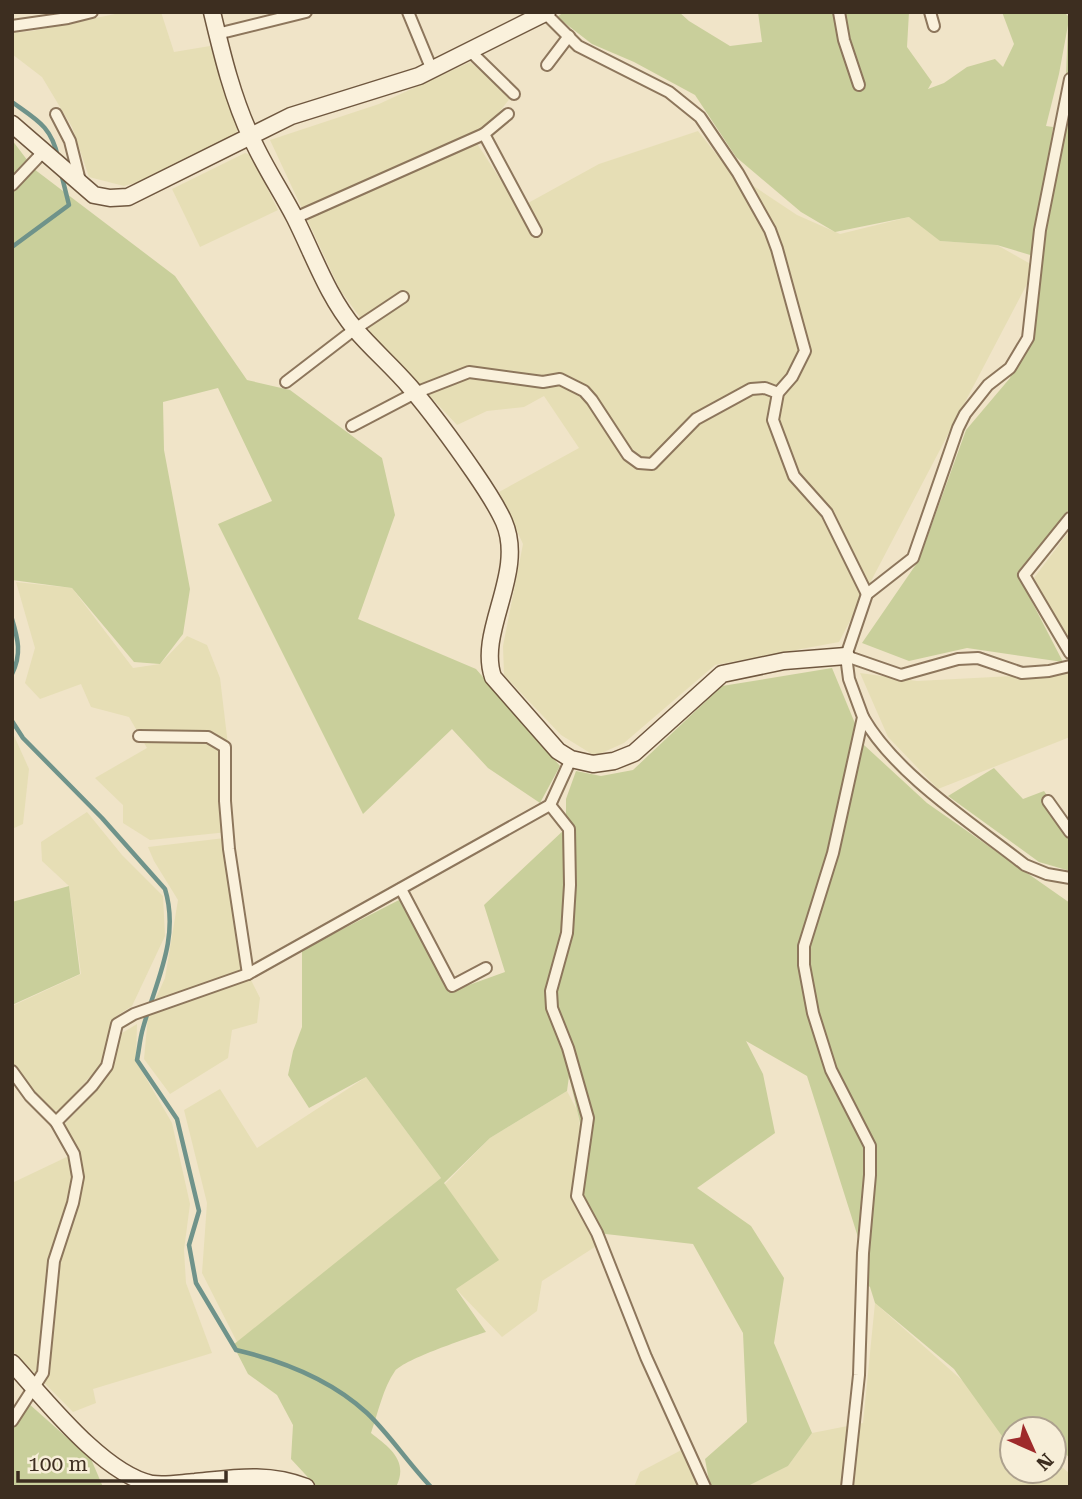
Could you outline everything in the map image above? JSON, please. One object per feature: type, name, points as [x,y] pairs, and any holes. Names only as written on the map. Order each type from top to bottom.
[{"type":"street","points":[[12,26],[92,12]]},
{"type":"street","points":[[212,12],[251,137],[295,218],[331,294],[355,328],[415,393],[456,446],[498,508],[506,526],[509,547],[506,583],[489,654],[493,677],[558,751],[571,759],[593,764],[614,761],[634,753],[722,674],[785,661],[846,656],[901,675],[958,659],[978,658],[1022,673],[1070,666]]},
{"type":"street","points":[[217,34],[306,12]]},
{"type":"street","points":[[408,12],[432,70]]},
{"type":"street","points":[[839,12],[844,40],[859,85]]},
{"type":"street","points":[[930,12],[934,26]]},
{"type":"street","points":[[12,124],[94,195],[128,197],[291,116],[323,104],[395,86],[545,13],[578,46],[668,92],[701,117],[770,230],[805,351],[792,377],[778,393],[773,420],[794,476],[827,513],[867,594]]},
{"type":"street","points":[[547,65],[569,36]]},
{"type":"street","points":[[470,51],[514,94]]},
{"type":"street","points":[[1070,79],[1040,230],[1028,338],[1010,368],[988,385],[965,414],[913,558],[867,594],[846,656],[849,679],[863,717],[884,749],[912,775],[1025,865],[1047,874],[1070,878]]},
{"type":"street","points":[[56,114],[70,141],[74,176]]},
{"type":"street","points":[[295,218],[484,134],[508,114]]},
{"type":"street","points":[[484,134],[536,231]]},
{"type":"street","points":[[12,185],[47,153]]},
{"type":"street","points":[[286,382],[355,328],[403,297]]},
{"type":"street","points":[[352,426],[415,393],[469,372],[543,382],[560,379],[584,391],[628,455],[639,463],[652,464],[696,419],[751,388],[765,388],[778,393]]},
{"type":"street","points":[[1070,518],[1024,575],[1070,653]]},
{"type":"street","points":[[847,1487],[859,1375],[870,1146],[831,1070],[813,1013],[804,965],[804,946],[833,853],[863,717]]},
{"type":"street","points":[[139,736],[208,737],[225,747],[225,801],[229,849],[248,974]]},
{"type":"street","points":[[56,1122],[92,1086],[107,1066],[117,1024],[134,1014],[248,974],[550,805],[571,759]]},
{"type":"street","points":[[1048,802],[1070,832]]},
{"type":"street","points":[[550,805],[569,830],[567,933],[551,991],[552,1008],[568,1048],[588,1118],[577,1196],[597,1233],[646,1357],[705,1487]]},
{"type":"street","points":[[401,889],[452,986],[486,968]]},
{"type":"street","points":[[12,1071],[30,1096],[56,1122],[74,1154],[78,1177],[73,1203],[54,1261],[43,1373],[12,1421]]},
{"type":"street","points":[[12,1363],[103,1459],[153,1485],[262,1476],[286,1479],[306,1487]]},
{"type":"shaded area","points":[[125,12],[161,12],[174,52],[210,46],[238,127],[236,134],[154,178],[124,186],[89,177],[72,127],[42,77],[12,54],[12,33]]},
{"type":"shaded area","points":[[470,62],[511,97],[476,142],[519,208],[599,164],[698,131],[728,169],[797,215],[840,234],[913,216],[940,241],[997,245],[1036,267],[839,642],[715,665],[624,743],[595,756],[561,735],[504,675],[503,646],[523,544],[499,492],[579,448],[544,396],[524,407],[487,411],[457,425],[376,339],[340,290],[270,140],[379,104]]},
{"type":"shaded area","points":[[245,153],[251,155],[278,210],[200,247],[172,189]]},
{"type":"shaded area","points":[[1070,530],[1070,646],[1034,578]]},
{"type":"shaded area","points":[[16,582],[72,588],[133,668],[160,664],[187,636],[207,645],[220,678],[228,745],[228,832],[150,840],[123,823],[123,805],[95,778],[147,748],[129,717],[91,707],[81,684],[40,699],[25,683],[35,648]]},
{"type":"shaded area","points":[[860,673],[917,681],[1070,673],[1070,737],[938,789],[888,737]]},
{"type":"shaded area","points":[[12,731],[29,769],[23,824],[12,829]]},
{"type":"shaded area","points":[[87,812],[122,855],[163,896],[165,936],[132,1006],[115,1017],[101,1065],[60,1109],[50,1112],[12,1070],[12,1006],[81,974],[69,886],[42,861],[41,842]]},
{"type":"shaded area","points":[[225,838],[248,974],[260,998],[257,1023],[232,1030],[228,1058],[170,1094],[144,1059],[148,1016],[165,978],[178,900],[148,847]]},
{"type":"shaded area","points":[[137,1024],[136,1061],[172,1123],[190,1204],[184,1250],[186,1283],[212,1353],[93,1389],[96,1403],[73,1412],[12,1350],[12,1183],[73,1154],[65,1124],[93,1094],[111,1066],[122,1033]]},
{"type":"shaded area","points":[[366,1077],[441,1178],[238,1344],[202,1273],[207,1203],[184,1110],[220,1089],[257,1148]]},
{"type":"shaded area","points":[[567,1091],[577,1110],[601,1243],[542,1281],[537,1311],[502,1337],[456,1289],[444,1185],[490,1138]]},
{"type":"shaded area","points":[[875,1303],[1001,1415],[998,1415],[998,1485],[1068,1485],[1068,1472],[1070,1487],[746,1487],[788,1466],[812,1433],[863,1423]]},
{"type":"shaded area","points":[[687,1447],[705,1487],[634,1487],[640,1472]]},
{"type":"green space","points":[[564,12],[679,12],[730,46],[762,42],[758,12],[909,12],[907,47],[932,82],[928,89],[944,83],[967,67],[995,59],[1003,67],[1014,44],[1002,12],[1064,12],[1068,16],[1070,12],[1070,508],[1017,573],[1063,662],[967,648],[909,661],[862,643],[919,560],[966,430],[1010,378],[1041,269],[1065,102],[1068,25],[1046,126],[1053,127],[1037,257],[997,245],[940,241],[909,217],[835,232],[801,212],[736,157],[695,95],[634,62],[592,44],[557,17]]},
{"type":"green space","points":[[12,140],[34,169],[175,276],[247,380],[290,390],[382,458],[395,515],[358,619],[476,669],[560,766],[540,803],[488,768],[452,729],[363,814],[218,524],[272,501],[218,388],[163,402],[164,450],[190,589],[183,634],[160,664],[134,662],[72,588],[12,580]]},
{"type":"green space","points":[[832,668],[864,745],[927,803],[1070,903],[1070,1458],[1068,1415],[998,1415],[998,1430],[954,1369],[875,1303],[870,1287],[862,1281],[863,1253],[807,1076],[746,1041],[763,1074],[775,1133],[697,1188],[751,1226],[784,1278],[774,1343],[812,1433],[788,1466],[746,1487],[710,1487],[705,1459],[747,1422],[743,1333],[693,1244],[597,1233],[577,1196],[580,1123],[569,1076],[567,1091],[490,1138],[444,1183],[499,1260],[456,1289],[486,1332],[401,1366],[387,1385],[371,1433],[391,1450],[399,1462],[396,1487],[317,1487],[291,1459],[293,1425],[277,1395],[248,1374],[233,1345],[441,1178],[366,1077],[309,1108],[288,1075],[302,1027],[302,950],[399,900],[455,990],[505,972],[484,905],[566,828],[566,799],[576,771],[601,776],[633,770],[722,686]]},
{"type":"green space","points":[[994,768],[1023,799],[1044,791],[1070,828],[1070,871],[1039,862],[948,796]]},
{"type":"green space","points":[[69,886],[80,974],[12,1005],[12,902]]},
{"type":"green space","points":[[28,1403],[91,1459],[103,1487],[12,1487],[12,1424]]},
{"type":"waterway","points":[[12,102],[36,119],[47,131],[58,157]]},
{"type":"waterway","points":[[12,247],[69,205],[61,173]]},
{"type":"waterway","points":[[12,619],[18,647],[12,674]]},
{"type":"waterway","points":[[12,721],[23,738],[102,818],[165,889],[169,907],[168,942],[142,1032],[137,1060],[177,1119],[199,1211],[189,1245],[196,1283],[236,1350],[305,1373],[338,1390],[367,1413],[431,1487]]}]
